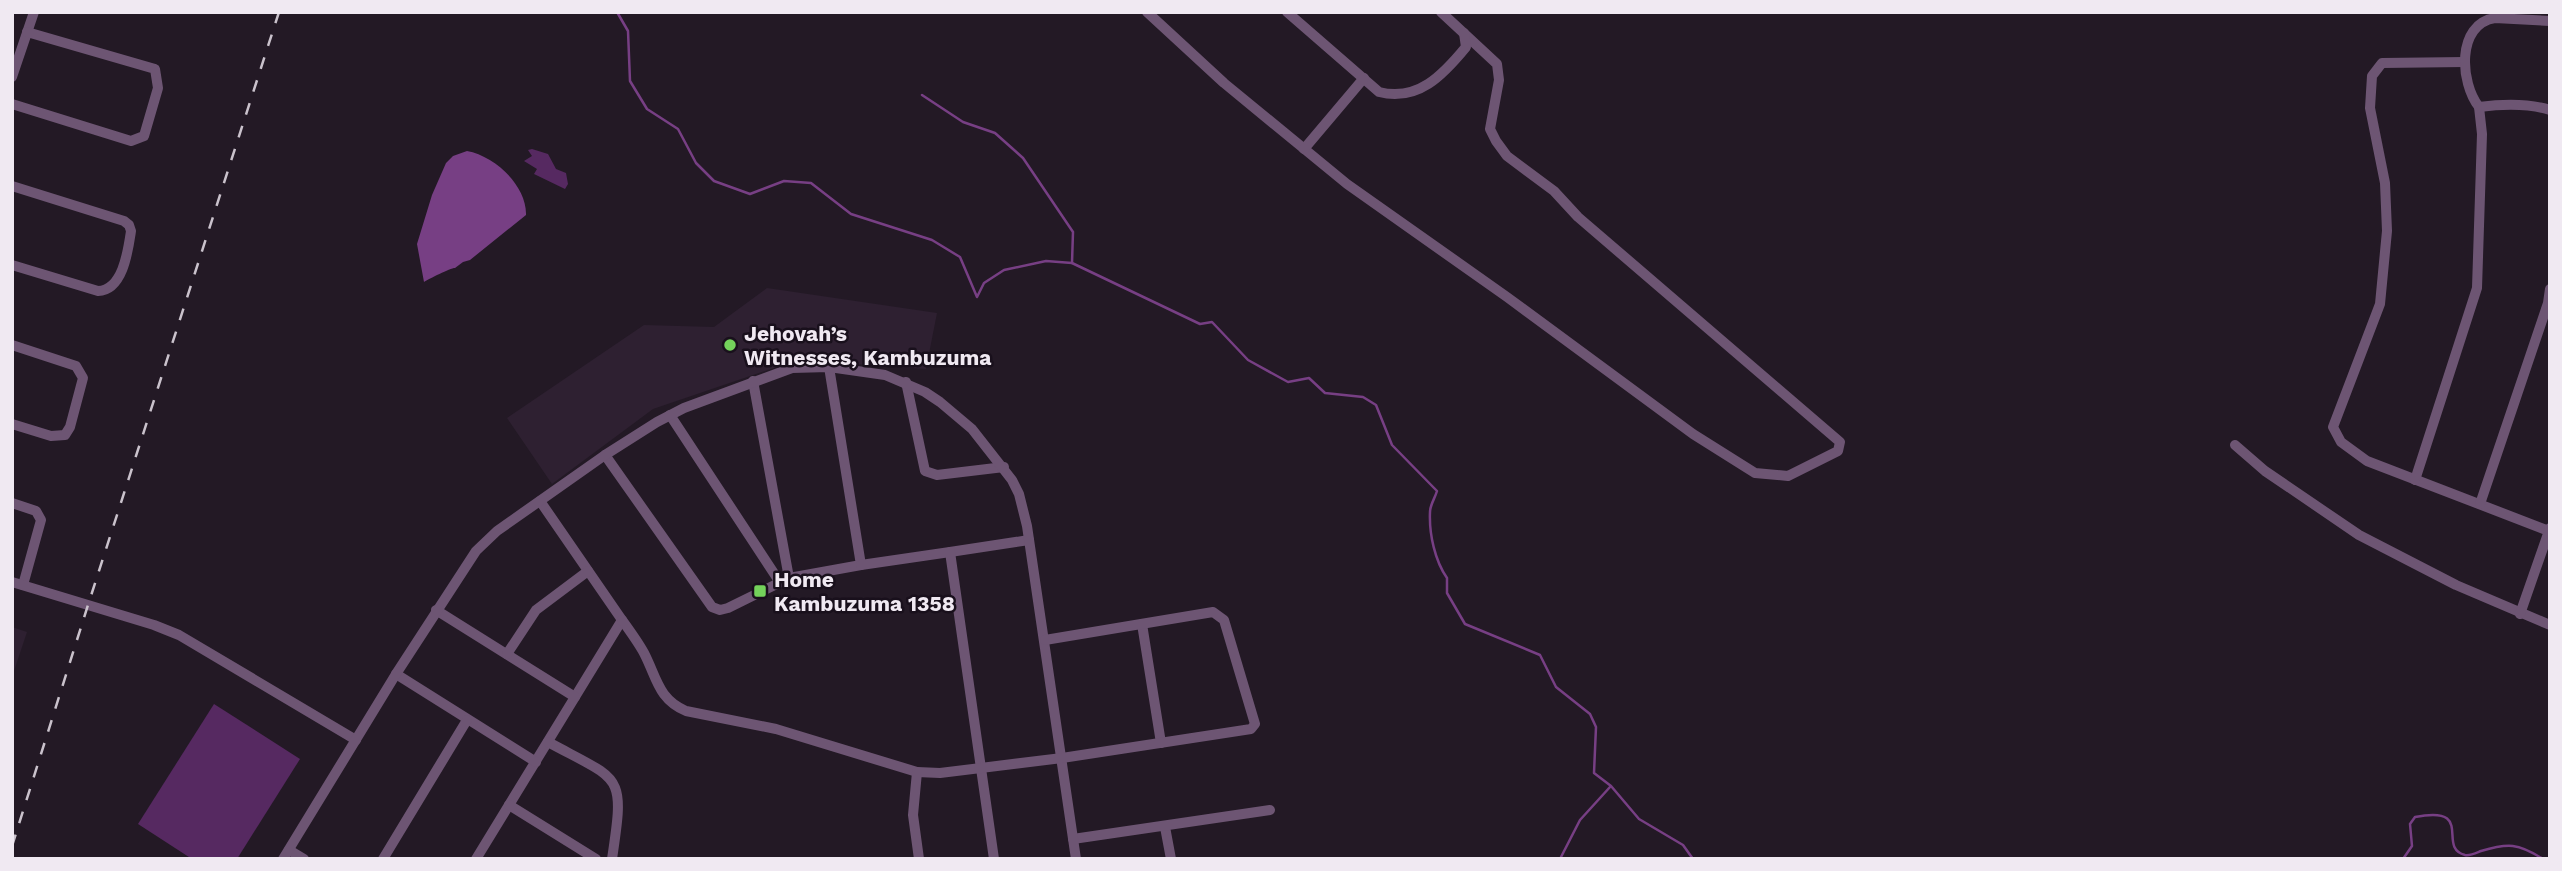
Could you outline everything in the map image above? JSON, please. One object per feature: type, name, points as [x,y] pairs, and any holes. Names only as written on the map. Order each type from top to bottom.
[{"type":"street","points":[[12,77],[34,12]]},
{"type":"street","points":[[1147,12],[1223,83],[1347,184],[1507,297],[1693,434],[1755,473],[1787,476],[1838,451],[1840,442],[1578,217],[1554,191],[1507,156],[1490,129],[1499,80],[1497,64],[1441,12]]},
{"type":"street","points":[[1287,12],[1379,92],[1394,96],[1432,82],[1451,65],[1466,47],[1464,33]]},
{"type":"street","points":[[2415,480],[2477,288],[2482,134],[2479,107],[2468,87],[2465,62],[2469,34],[2486,19],[2550,21]]},
{"type":"street","points":[[12,104],[131,141],[144,136],[158,88],[155,69],[27,32]]},
{"type":"street","points":[[2465,62],[2382,63],[2372,76],[2370,108],[2385,183],[2384,269],[2380,304],[2333,427],[2341,442],[2367,461],[2549,529],[2520,614]]},
{"type":"street","points":[[1304,149],[1364,78]]},
{"type":"street","points":[[2479,107],[2499,105],[2542,107],[2550,110]]},
{"type":"street","points":[[12,186],[124,222],[129,225],[131,231],[117,281],[108,290],[98,291],[12,265]]},
{"type":"street","points":[[2480,504],[2548,303],[2550,289]]},
{"type":"street","points":[[12,345],[72,364],[80,369],[83,378],[70,428],[65,435],[51,436],[12,424]]},
{"type":"street","points":[[829,367],[861,565]]},
{"type":"street","points":[[304,859],[286,854],[436,610],[468,561],[485,541],[606,455],[670,415],[792,368],[829,367],[865,371],[906,382],[940,402],[988,447],[1004,467],[1019,494],[1045,640],[1076,859]]},
{"type":"street","points":[[753,381],[784,580]]},
{"type":"street","points":[[906,382],[925,471],[937,475],[1004,467]]},
{"type":"street","points":[[670,415],[784,580]]},
{"type":"street","points":[[2235,445],[2265,471],[2359,535],[2456,585],[2550,625]]},
{"type":"street","points":[[606,455],[712,607],[720,610],[784,580],[861,565],[1029,540]]},
{"type":"street","points":[[540,501],[643,650],[663,695],[674,706],[776,729],[917,772],[940,773],[1161,743],[1251,729],[1255,724],[1224,620],[1213,612],[1045,640]]},
{"type":"street","points":[[12,503],[36,511],[41,520],[18,583],[178,635],[356,740]]},
{"type":"street","points":[[950,552],[994,859]]},
{"type":"street","points":[[507,654],[536,610],[588,570]]},
{"type":"street","points":[[436,610],[575,697]]},
{"type":"street","points":[[476,859],[622,620]]},
{"type":"street","points":[[1142,624],[1161,743]]},
{"type":"street","points":[[396,674],[536,762]]},
{"type":"street","points":[[383,859],[467,720]]},
{"type":"street","points":[[548,742],[604,772],[615,784],[620,801],[612,859]]},
{"type":"street","points":[[917,772],[914,815],[919,859]]},
{"type":"street","points":[[509,806],[596,859]]},
{"type":"street","points":[[1073,839],[1270,810]]},
{"type":"street","points":[[1165,827],[1171,859]]},
{"type":"shaded area","points":[[528,150],[548,154],[556,169],[566,173],[568,184],[565,189],[534,174],[537,169],[524,161],[532,156]]},
{"type":"shaded area","points":[[467,151],[488,159],[507,174],[521,193],[526,215],[470,260],[424,282],[417,244],[432,195],[446,163],[453,156]]},
{"type":"shaded area","points":[[767,288],[937,313],[926,369],[797,360],[653,409],[552,484],[507,418],[644,325],[714,327]]},
{"type":"shaded area","points":[[12,627],[27,632],[12,677]]},
{"type":"shaded area","points":[[214,704],[300,759],[237,859],[192,859],[138,824]]},
{"type":"waterway","points":[[617,12],[628,31],[630,81],[647,109],[678,129],[696,163],[714,181],[750,194],[784,181],[811,183],[851,214],[932,240],[960,257],[977,297],[984,283],[1004,270],[1046,261],[1072,263],[1200,324],[1212,322],[1248,360],[1288,382],[1309,378],[1325,393],[1363,397],[1376,405],[1392,445],[1437,491],[1430,512],[1434,547],[1447,578],[1447,593],[1465,624],[1540,655],[1556,687],[1590,714],[1596,727],[1594,773],[1611,786],[1639,819],[1683,845],[1693,859]]},
{"type":"waterway","points":[[922,95],[963,122],[995,133],[1023,158],[1073,232],[1072,263]]},
{"type":"waterway","points":[[1560,859],[1580,820],[1610,787]]},
{"type":"waterway","points":[[2403,859],[2412,846],[2410,824],[2415,817],[2433,815],[2444,817],[2450,822],[2457,851],[2465,855],[2513,846],[2543,859]]},
{"type":"railway","points":[[12,846],[279,12]]},
{"type":"place","name":"Jehovah’s Witnesses, Kambuzuma","points":[[730,345]]},
{"type":"place","name":"Home Kambuzuma 1358","points":[[760,591]]}]
